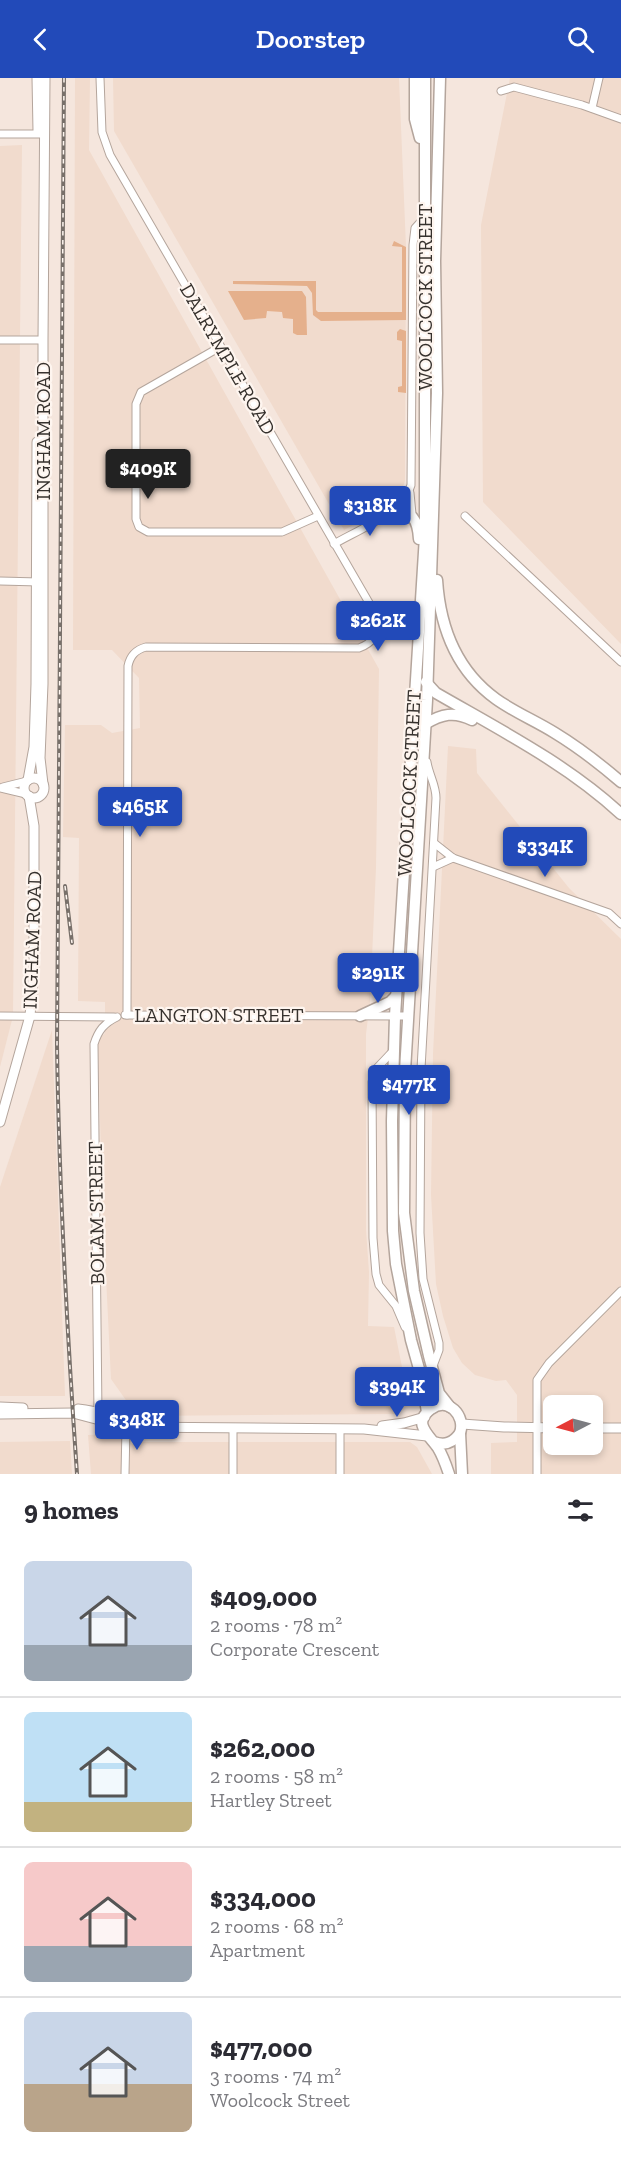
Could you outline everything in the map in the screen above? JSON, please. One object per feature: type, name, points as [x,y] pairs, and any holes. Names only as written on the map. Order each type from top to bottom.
[{"type":"main road","name":"INGHAM ROAD","points":[[37,78],[41,134]]},
{"type":"main road","name":"INGHAM ROAD","points":[[43,784],[40,747],[40,340],[41,134],[45,78]]},
{"type":"main road","points":[[415,78],[416,119],[424,159]]},
{"type":"main road","name":"WOOLCOCK STREET","points":[[422,661],[421,590],[425,536],[424,78]]},
{"type":"main road","name":"WOOLCOCK STREET","points":[[426,1414],[422,1376],[411,1340],[396,1264],[393,1231],[393,1051],[433,523],[437,393],[435,261],[440,78]]},
{"type":"main road","points":[[392,510],[406,511],[411,514],[418,529],[421,590]]},
{"type":"main road","points":[[433,523],[441,615],[460,662],[495,698],[556,734],[621,782]]},
{"type":"main road","name":"INGHAM ROAD","points":[[27,781],[34,747],[40,582]]},
{"type":"main road","points":[[422,661],[427,683],[436,693],[575,776],[621,814]]},
{"type":"main road","name":"WOOLCOCK STREET","points":[[427,683],[405,1071],[404,1213],[414,1291],[432,1369],[439,1393],[450,1407]]},
{"type":"main road","points":[[425,724],[441,715],[460,715],[521,744]]},
{"type":"main road","points":[[34,778],[43,784],[43,791],[32,796],[24,787],[27,781],[34,778]]},
{"type":"main road","name":"INGHAM ROAD","points":[[0,1122],[30,1016],[34,967],[32,796]]},
{"type":"main road","points":[[360,1016],[390,1002],[396,996]]},
{"type":"main road","points":[[2,1412],[73,1413],[98,1416],[126,1427],[340,1429],[404,1423],[426,1414],[435,1406],[450,1407],[458,1413],[461,1429],[462,1474]]},
{"type":"main road","points":[[426,1414],[423,1427],[442,1456],[449,1474]]},
{"type":"main road","points":[[364,1428],[430,1439],[446,1444],[451,1442],[461,1429]]},
{"type":"main road","points":[[461,1429],[543,1428]]},
{"type":"main road","points":[[603,1428],[621,1428]]},
{"type":"street","name":"DALRYMPLE ROAD","points":[[100,78],[102,132],[110,156],[377,615],[377,633],[372,641],[359,648],[146,647],[133,653],[128,666],[127,1015]]},
{"type":"street","points":[[592,108],[599,78]]},
{"type":"street","points":[[501,91],[514,87],[592,108],[621,119]]},
{"type":"street","points":[[0,134],[41,134]]},
{"type":"street","points":[[411,514],[409,502],[412,481],[413,245],[415,228],[425,217]]},
{"type":"street","points":[[0,340],[40,340]]},
{"type":"street","points":[[220,347],[141,392],[136,404],[136,519],[139,527],[148,532],[270,534],[293,529],[318,516]]},
{"type":"street","points":[[334,544],[392,510],[403,501],[410,490]]},
{"type":"street","points":[[465,516],[620,658]]},
{"type":"street","points":[[0,581],[40,582]]},
{"type":"street","points":[[424,738],[428,770],[436,788],[421,1069],[420,1222],[423,1279],[439,1342],[437,1357],[432,1369]]},
{"type":"street","points":[[0,788],[27,781]]},
{"type":"street","points":[[0,788],[32,796]]},
{"type":"street","points":[[434,843],[453,858],[609,913],[621,924]]},
{"type":"street","points":[[433,867],[453,858]]},
{"type":"street","name":"LANGTON STREET","points":[[0,1016],[408,1016]]},
{"type":"street","name":"BOLAM STREET","points":[[98,1416],[94,1044],[98,1032],[117,1017]]},
{"type":"street","points":[[393,1051],[376,1069],[372,1082],[373,1238],[377,1280],[396,1306],[411,1340]]},
{"type":"street","points":[[537,1474],[537,1380],[542,1371],[621,1291]]},
{"type":"street","points":[[125,1474],[126,1427]]},
{"type":"street","points":[[233,1428],[233,1474]]},
{"type":"street","points":[[340,1429],[340,1474]]},
{"type":"shaded area","points":[[75,78],[90,78],[89,150],[379,669],[376,868],[370,1002],[366,1034],[368,1326],[394,1327],[403,1372],[403,1406],[395,1414],[141,1416],[135,1413],[111,1379],[102,1195],[98,1040],[105,1033],[105,1002],[78,1001],[79,838],[63,837],[65,725],[101,725],[112,733],[140,728],[139,678],[112,650],[73,650]]},
{"type":"shaded area","points":[[113,78],[399,78],[406,247],[405,481],[398,501],[344,530],[114,131]]},
{"type":"shaded area","points":[[510,78],[621,78],[621,644],[483,502],[481,225]]},
{"type":"shaded area","points":[[22,145],[13,1016],[0,1067],[0,146]]},
{"type":"shaded area","points":[[394,241],[406,247],[406,320],[321,321],[313,315],[312,293],[307,286],[233,284],[233,281],[316,281],[316,310],[318,312],[402,312],[402,247],[392,246]]},
{"type":"shaded area","points":[[228,291],[302,291],[306,297],[307,335],[293,333],[293,319],[283,318],[282,312],[267,311],[266,318],[244,320]]},
{"type":"shaded area","points":[[400,329],[406,331],[406,393],[398,392],[398,387],[402,386],[402,341],[397,340],[397,332]]},
{"type":"shaded area","points":[[448,746],[476,749],[477,773],[569,888],[621,939],[621,1474],[491,1474],[491,1443],[517,1442],[517,1395],[506,1380],[496,1381],[475,1375],[462,1363],[453,1348],[436,1284],[431,1195],[433,1054]]},
{"type":"shaded area","points":[[52,1030],[65,1396],[0,1396],[0,1187]]},
{"type":"shaded area","points":[[109,1434],[135,1445],[138,1442],[410,1442],[417,1447],[432,1474],[91,1474],[88,1435]]},
{"type":"shaded area","points":[[70,1441],[72,1474],[0,1474],[0,1442]]},
{"type":"railway","points":[[64,78],[57,1045],[64,1260],[77,1474]]},
{"type":"railway","points":[[65,886],[72,943]]}]
